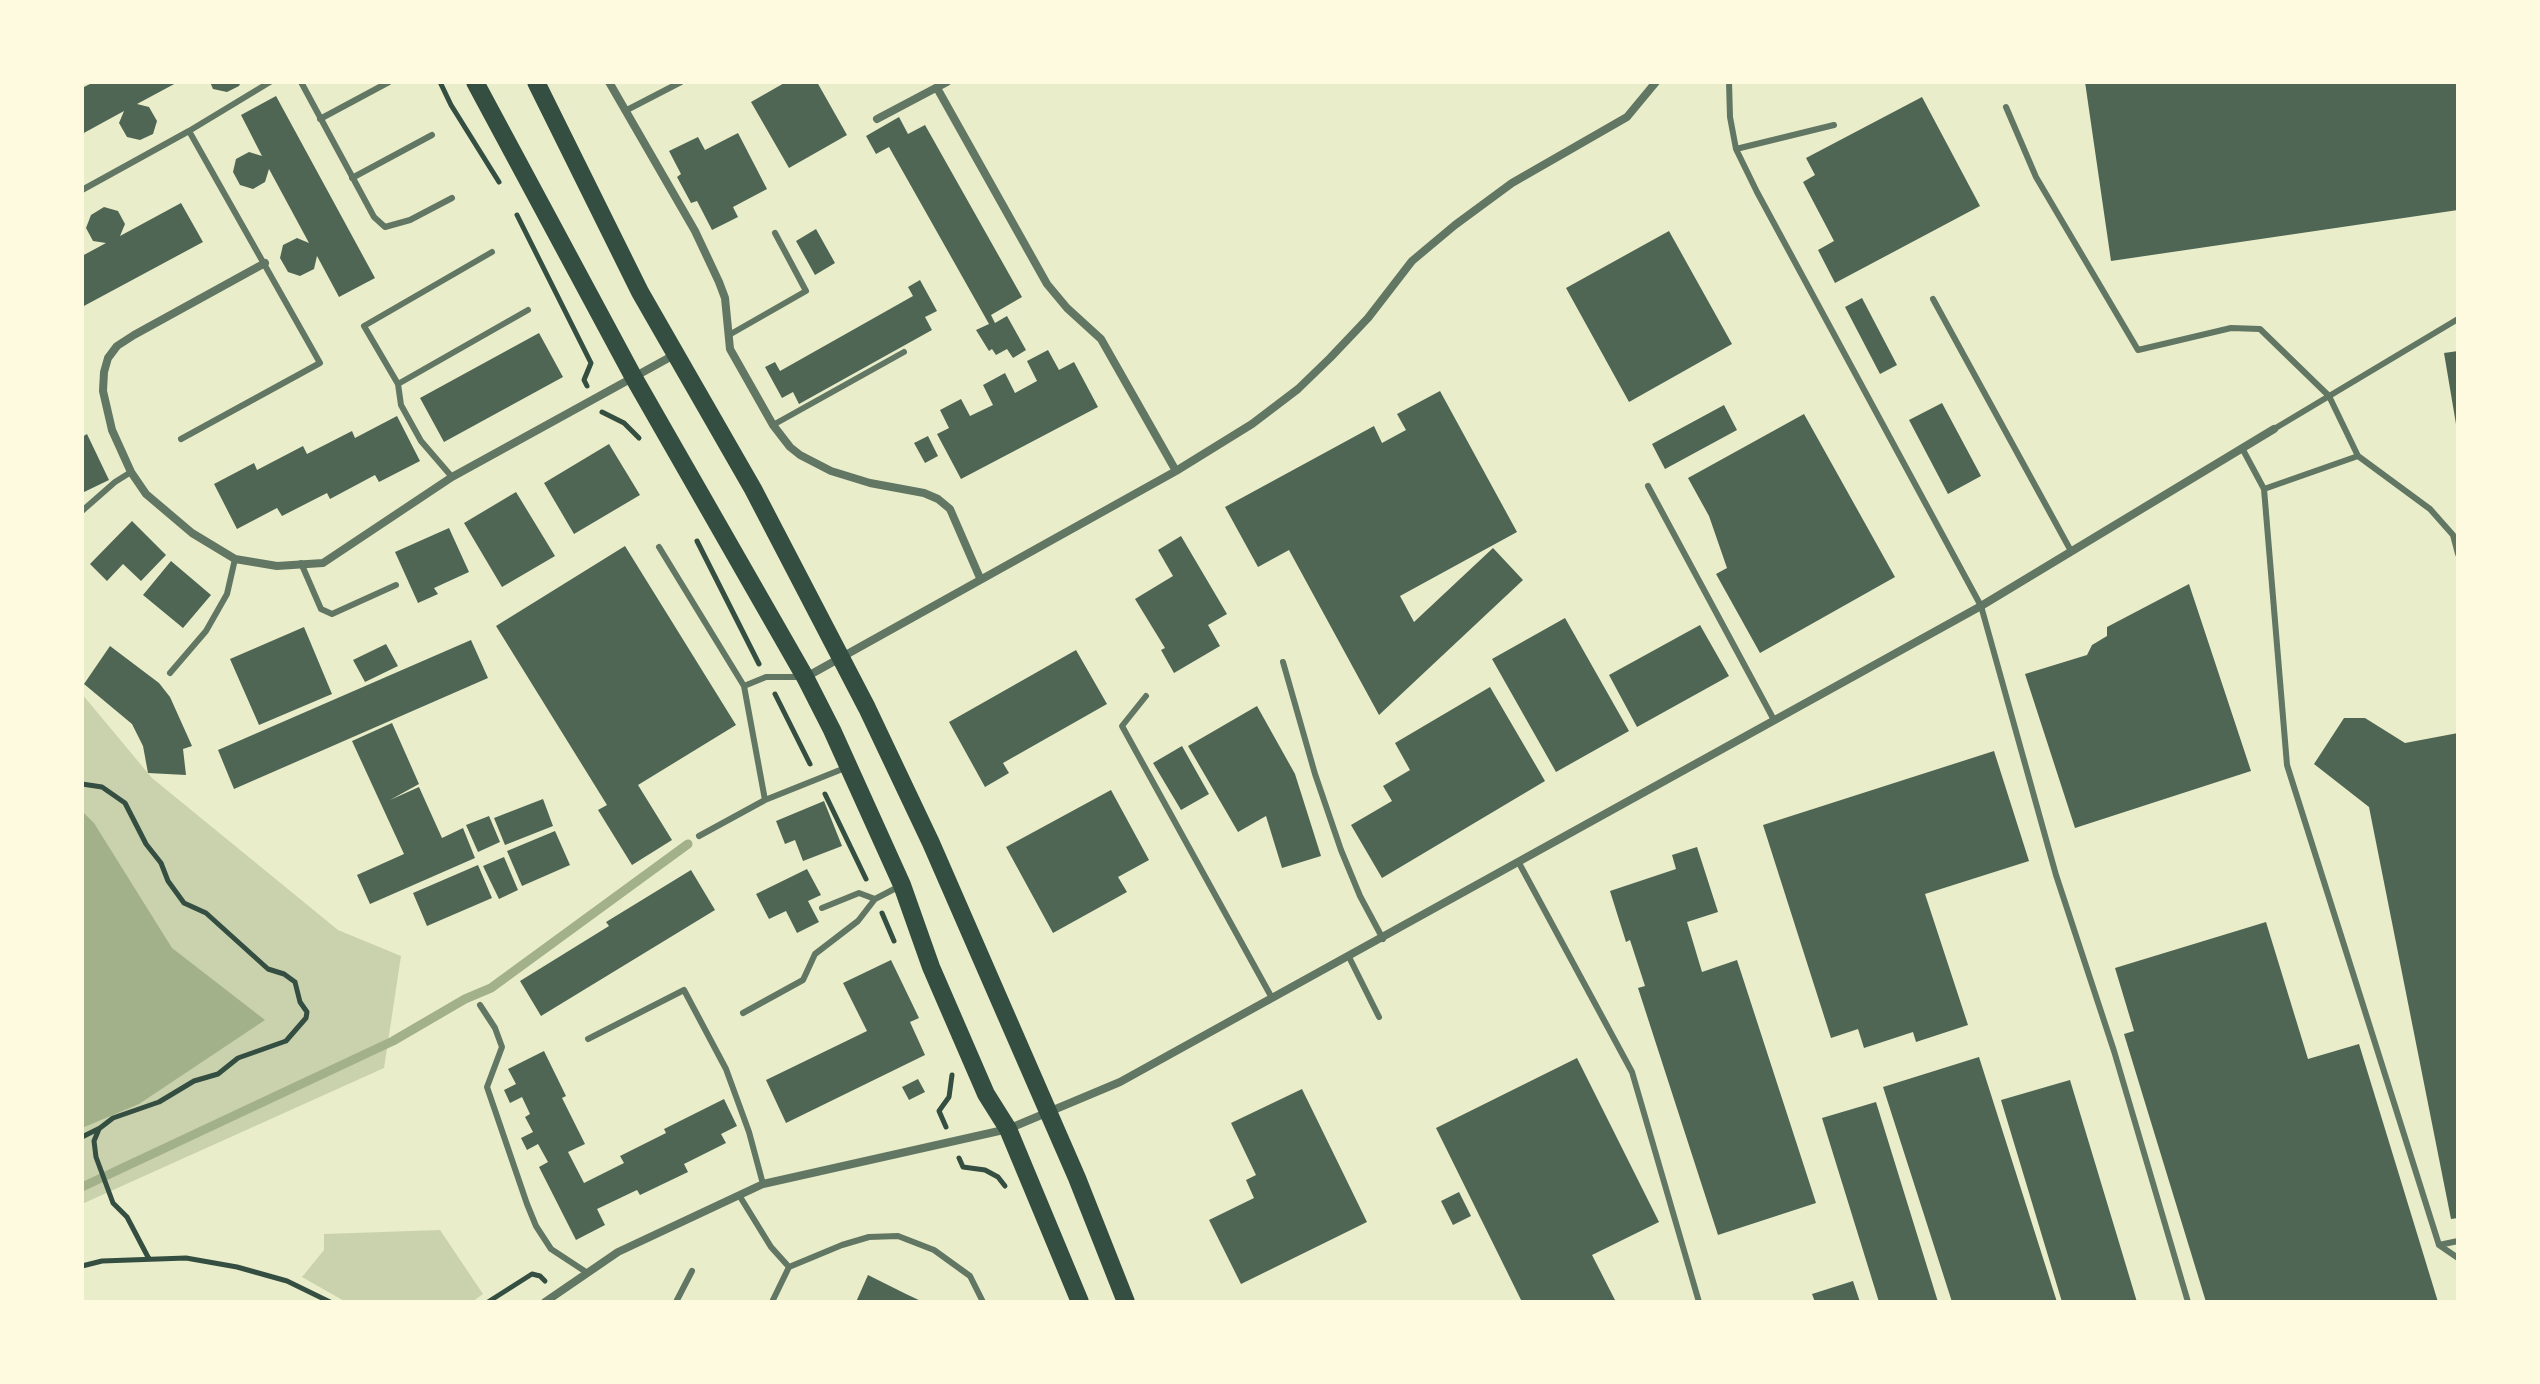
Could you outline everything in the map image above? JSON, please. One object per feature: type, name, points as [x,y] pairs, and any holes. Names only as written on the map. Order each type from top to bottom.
[{"type":"main road","points":[[475,82],[634,378],[805,677],[902,885],[931,967],[986,1094],[1008,1129],[1080,1302]]},
{"type":"main road","points":[[536,82],[640,292],[677,353],[843,656],[931,843],[1126,1302]]},
{"type":"street","points":[[609,82],[695,231],[725,298],[730,349],[773,425],[800,455],[831,471],[938,499],[950,509],[980,578]]},
{"type":"street","points":[[877,119],[947,82]]},
{"type":"street","points":[[805,677],[1176,471],[1252,424],[1298,389],[1368,318],[1412,261],[1512,183],[1627,117],[1656,82]]},
{"type":"street","points":[[937,88],[1047,284],[1067,308],[1101,339],[1176,471]]},
{"type":"street","points":[[265,263],[117,346],[108,358],[104,372],[103,391],[112,430],[131,472],[146,494],[170,516],[235,559],[277,566],[323,563],[452,477],[677,353]]},
{"type":"street","points":[[549,1299],[618,1252],[763,1184],[1008,1129],[1120,1082],[1981,606],[2274,429]]},
{"type":"lane","points":[[82,190],[270,82]]},
{"type":"lane","points":[[301,82],[374,217],[385,227],[410,220],[452,198]]},
{"type":"lane","points":[[320,119],[389,82]]},
{"type":"lane","points":[[625,111],[681,82]]},
{"type":"lane","points":[[1729,82],[1730,117],[1736,149],[1981,606],[2056,875],[2114,1051],[2188,1302]]},
{"type":"lane","points":[[2006,107],[2036,177],[2138,350],[2231,328],[2260,329],[2329,396],[2358,456],[2396,481],[2456,534],[2458,554]]},
{"type":"lane","points":[[1736,149],[1834,125]]},
{"type":"lane","points":[[181,439],[320,363],[189,131]]},
{"type":"lane","points":[[352,178],[432,135]]},
{"type":"lane","points":[[729,335],[806,291],[775,233]]},
{"type":"lane","points":[[452,477],[421,441],[401,405],[398,384],[364,326],[492,252]]},
{"type":"lane","points":[[1933,299],[2071,551]]},
{"type":"lane","points":[[398,384],[528,310]]},
{"type":"lane","points":[[2274,429],[2458,319]]},
{"type":"lane","points":[[773,425],[904,352]]},
{"type":"lane","points":[[2242,448],[2264,489],[2287,765],[2439,1245],[2458,1258]]},
{"type":"lane","points":[[2264,489],[2358,456]]},
{"type":"lane","points":[[82,511],[131,472]]},
{"type":"lane","points":[[1648,486],[1774,720]]},
{"type":"lane","points":[[659,547],[744,686],[765,800]]},
{"type":"lane","points":[[170,673],[206,631],[227,594],[235,559]]},
{"type":"lane","points":[[301,563],[321,609],[332,614],[396,585]]},
{"type":"lane","points":[[1283,662],[1315,774],[1341,850],[1360,896],[1383,939]]},
{"type":"lane","points":[[744,686],[766,677],[805,677]]},
{"type":"lane","points":[[1146,696],[1122,726],[1272,998]]},
{"type":"lane","points":[[699,836],[765,800],[849,767]]},
{"type":"lane","points":[[1519,863],[1632,1072],[1699,1302]]},
{"type":"lane","points":[[743,1013],[803,980],[815,954],[858,921],[875,899],[902,885]]},
{"type":"lane","points":[[822,908],[859,893],[875,899]]},
{"type":"lane","points":[[1349,957],[1379,1017]]},
{"type":"lane","points":[[588,1039],[684,990],[726,1069],[749,1132],[763,1184]]},
{"type":"lane","points":[[480,1005],[495,1028],[502,1047],[487,1087],[527,1204],[551,1249],[586,1272]]},
{"type":"lane","points":[[739,1195],[771,1247],[789,1267]]},
{"type":"lane","points":[[772,1302],[789,1267],[869,1237],[898,1236],[934,1250],[970,1276],[981,1301]]},
{"type":"lane","points":[[2439,1245],[2458,1241]]},
{"type":"lane","points":[[676,1302],[692,1271]]},
{"type":"path","points":[[440,82],[502,187]]},
{"type":"path","points":[[515,212],[591,363],[584,380]]},
{"type":"path","points":[[602,412],[624,423],[642,440]]},
{"type":"path","points":[[691,529],[818,781],[901,955]]},
{"type":"path","points":[[82,784],[102,787],[125,803],[146,844],[184,903],[206,913],[268,969],[284,974],[295,982],[300,1002],[307,1012],[306,1018],[286,1041],[238,1058],[218,1074],[194,1081],[159,1102],[113,1118],[82,1137]]},
{"type":"path","points":[[941,1116],[939,1111],[949,1097],[952,1075],[947,1062]]},
{"type":"path","points":[[100,1128],[94,1141],[96,1157],[113,1203],[127,1217],[149,1259]]},
{"type":"path","points":[[957,1153],[963,1167],[985,1170],[998,1177],[1006,1188]]},
{"type":"path","points":[[82,1266],[102,1261],[186,1258],[237,1267],[287,1281],[330,1302]]},
{"type":"path","points":[[488,1302],[532,1274],[540,1276],[549,1299]]},
{"type":"shaded area","points":[[82,694],[152,778],[338,930],[401,956],[384,1068],[82,1204]]},
{"type":"shaded area","points":[[82,811],[94,823],[172,948],[265,1020],[139,1104],[82,1128]]},
{"type":"shaded area","points":[[440,1230],[483,1294],[472,1302],[346,1302],[302,1277],[324,1250],[324,1234]]},
{"type":"building","points":[[94,82],[178,82],[137,104],[149,107],[157,121],[153,134],[140,140],[127,137],[119,123],[124,111],[82,134],[82,88]]},
{"type":"building","points":[[210,82],[241,82],[227,92],[213,89]]},
{"type":"building","points":[[786,82],[817,82],[847,135],[789,168],[751,102]]},
{"type":"building","points":[[2085,82],[2458,82],[2458,210],[2111,261]]},
{"type":"building","points":[[276,96],[375,278],[339,297],[317,256],[314,269],[300,276],[288,272],[280,258],[283,245],[297,238],[309,243],[269,169],[265,182],[253,189],[240,185],[233,172],[236,159],[249,152],[262,156],[241,115]]},
{"type":"building","points":[[1922,97],[1980,206],[1835,283],[1818,250],[1834,241],[1803,182],[1815,175],[1806,158]]},
{"type":"building","points":[[899,117],[908,134],[925,125],[1022,297],[991,315],[995,323],[1007,316],[1026,350],[1013,358],[1007,349],[996,355],[992,349],[989,351],[976,330],[989,324],[889,147],[876,154],[866,136]]},
{"type":"building","points":[[738,133],[767,189],[733,207],[738,217],[712,230],[697,201],[691,203],[677,177],[681,174],[669,151],[698,137],[705,150]]},
{"type":"building","points":[[181,203],[203,242],[82,307],[82,256],[106,243],[93,241],[86,228],[91,215],[104,207],[118,211],[125,224],[120,236]]},
{"type":"building","points":[[816,229],[835,263],[815,275],[796,241]]},
{"type":"building","points":[[1669,231],[1732,344],[1629,402],[1566,288]]},
{"type":"building","points":[[920,280],[937,311],[925,317],[932,330],[799,404],[793,392],[782,398],[765,367],[775,362],[780,371],[913,296],[908,287]]},
{"type":"building","points":[[1862,298],[1897,365],[1880,374],[1845,307]]},
{"type":"building","points":[[539,333],[563,377],[444,442],[420,398]]},
{"type":"building","points":[[1048,350],[1059,370],[1074,362],[1098,407],[961,479],[937,434],[949,428],[940,410],[961,399],[970,416],[993,405],[983,385],[1005,373],[1015,393],[1037,381],[1027,361]]},
{"type":"building","points":[[2458,351],[2458,423],[2456,424],[2444,353]]},
{"type":"building","points":[[1440,391],[1517,532],[1400,596],[1414,622],[1493,548],[1523,580],[1379,715],[1289,550],[1258,567],[1225,507],[1374,426],[1382,443],[1406,430],[1397,414]]},
{"type":"building","points":[[1942,403],[1981,476],[1948,494],[1909,420]]},
{"type":"building","points":[[1724,405],[1737,430],[1665,469],[1652,444]]},
{"type":"building","points":[[1804,414],[1895,577],[1760,653],[1716,574],[1727,568],[1709,516],[1688,478]]},
{"type":"building","points":[[397,416],[420,461],[379,482],[375,475],[330,499],[327,493],[282,516],[277,508],[237,529],[214,484],[254,463],[257,470],[303,446],[307,454],[352,431],[355,438]]},
{"type":"building","points":[[87,434],[109,480],[82,493],[82,437]]},
{"type":"building","points":[[928,436],[938,456],[925,463],[914,443]]},
{"type":"building","points":[[609,444],[640,495],[574,534],[544,483]]},
{"type":"building","points":[[516,492],[555,556],[502,587],[464,523]]},
{"type":"building","points":[[132,521],[166,555],[141,581],[123,564],[107,581],[90,564]]},
{"type":"building","points":[[449,528],[469,572],[434,588],[438,594],[418,603],[395,552]]},
{"type":"building","points":[[1181,536],[1227,614],[1208,625],[1220,646],[1174,673],[1161,650],[1165,648],[1135,599],[1173,576],[1158,550]]},
{"type":"building","points":[[625,546],[736,725],[638,785],[672,840],[632,865],[598,810],[607,805],[496,626]]},
{"type":"building","points":[[171,561],[211,595],[183,628],[143,595]]},
{"type":"building","points":[[2189,584],[2251,771],[2075,828],[2025,674],[2087,655],[2092,645],[2107,636],[2107,627]]},
{"type":"building","points":[[1565,618],[1629,731],[1556,772],[1492,659]]},
{"type":"building","points":[[1700,625],[1729,676],[1637,727],[1609,675]]},
{"type":"building","points":[[304,627],[332,694],[259,725],[230,659]]},
{"type":"building","points":[[471,640],[488,678],[234,789],[218,750]]},
{"type":"building","points":[[386,644],[398,666],[365,682],[353,660]]},
{"type":"building","points":[[110,646],[159,683],[170,697],[192,746],[183,749],[186,775],[148,773],[143,746],[132,724],[84,684]]},
{"type":"building","points":[[1076,650],[1107,704],[1003,763],[1009,773],[985,787],[949,722]]},
{"type":"building","points":[[1490,687],[1545,781],[1382,878],[1351,825],[1392,801],[1383,786],[1410,770],[1395,743]]},
{"type":"building","points":[[1257,706],[1295,774],[1321,856],[1282,868],[1266,816],[1238,832],[1188,746]]},
{"type":"building","points":[[2344,718],[2365,718],[2405,743],[2458,733],[2458,1218],[2451,1219],[2369,807],[2314,764]]},
{"type":"building","points":[[392,723],[419,784],[390,800],[419,787],[442,838],[463,828],[475,858],[370,904],[357,875],[404,854],[352,741]]},
{"type":"building","points":[[1182,746],[1209,794],[1181,810],[1153,763]]},
{"type":"building","points":[[1994,751],[2029,861],[1925,894],[1968,1025],[1916,1042],[1913,1032],[1864,1048],[1858,1029],[1831,1038],[1763,825]]},
{"type":"building","points":[[1111,790],[1149,860],[1118,877],[1127,892],[1053,933],[1006,847]]},
{"type":"building","points":[[543,799],[553,826],[505,845],[494,818]]},
{"type":"building","points":[[824,801],[842,846],[803,861],[795,840],[785,844],[776,821]]},
{"type":"building","points":[[489,816],[500,842],[478,852],[466,825]]},
{"type":"building","points":[[555,831],[570,865],[522,886],[507,851]]},
{"type":"building","points":[[1697,847],[1718,912],[1687,922],[1702,972],[1737,960],[1816,1203],[1718,1235],[1638,988],[1645,986],[1630,940],[1626,942],[1610,891],[1676,869],[1672,855]]},
{"type":"building","points":[[504,857],[518,890],[499,899],[483,866]]},
{"type":"building","points":[[478,865],[492,898],[427,926],[413,893]]},
{"type":"building","points":[[807,869],[821,895],[808,901],[819,922],[797,933],[786,911],[769,919],[756,894]]},
{"type":"building","points":[[691,870],[715,910],[541,1016],[520,981],[609,926],[606,922]]},
{"type":"building","points":[[2266,922],[2308,1059],[2359,1044],[2438,1302],[2206,1302],[2124,1034],[2134,1031],[2115,968]]},
{"type":"building","points":[[891,960],[919,1018],[910,1022],[925,1055],[786,1123],[766,1080],[867,1031],[843,983]]},
{"type":"building","points":[[544,1051],[566,1096],[562,1098],[585,1144],[568,1152],[584,1183],[624,1163],[620,1156],[666,1133],[664,1129],[724,1099],[737,1126],[721,1134],[726,1143],[684,1164],[688,1172],[640,1195],[637,1190],[597,1209],[605,1225],[576,1240],[539,1167],[548,1162],[538,1144],[527,1150],[521,1138],[533,1132],[525,1117],[530,1114],[522,1097],[510,1103],[504,1090],[516,1084],[508,1069]]},
{"type":"building","points":[[1979,1057],[2057,1302],[1952,1302],[1883,1087]]},
{"type":"building","points":[[1577,1058],[1659,1222],[1592,1255],[1616,1302],[1522,1302],[1436,1128]]},
{"type":"building","points":[[918,1079],[925,1092],[909,1100],[902,1087]]},
{"type":"building","points":[[2070,1080],[2137,1302],[2062,1302],[2001,1100]]},
{"type":"building","points":[[1302,1089],[1367,1222],[1241,1284],[1209,1220],[1254,1198],[1246,1180],[1256,1175],[1231,1123]]},
{"type":"building","points":[[1876,1102],[1938,1302],[1879,1302],[1822,1118]]},
{"type":"building","points":[[1459,1192],[1471,1216],[1453,1225],[1441,1201]]},
{"type":"building","points":[[868,1275],[906,1294],[923,1302],[856,1302]]},
{"type":"building","points":[[1853,1281],[1860,1302],[1815,1302],[1812,1294]]},
{"type":"waterway","points":[[82,1187],[393,1041],[465,999],[491,988],[688,844]]}]
